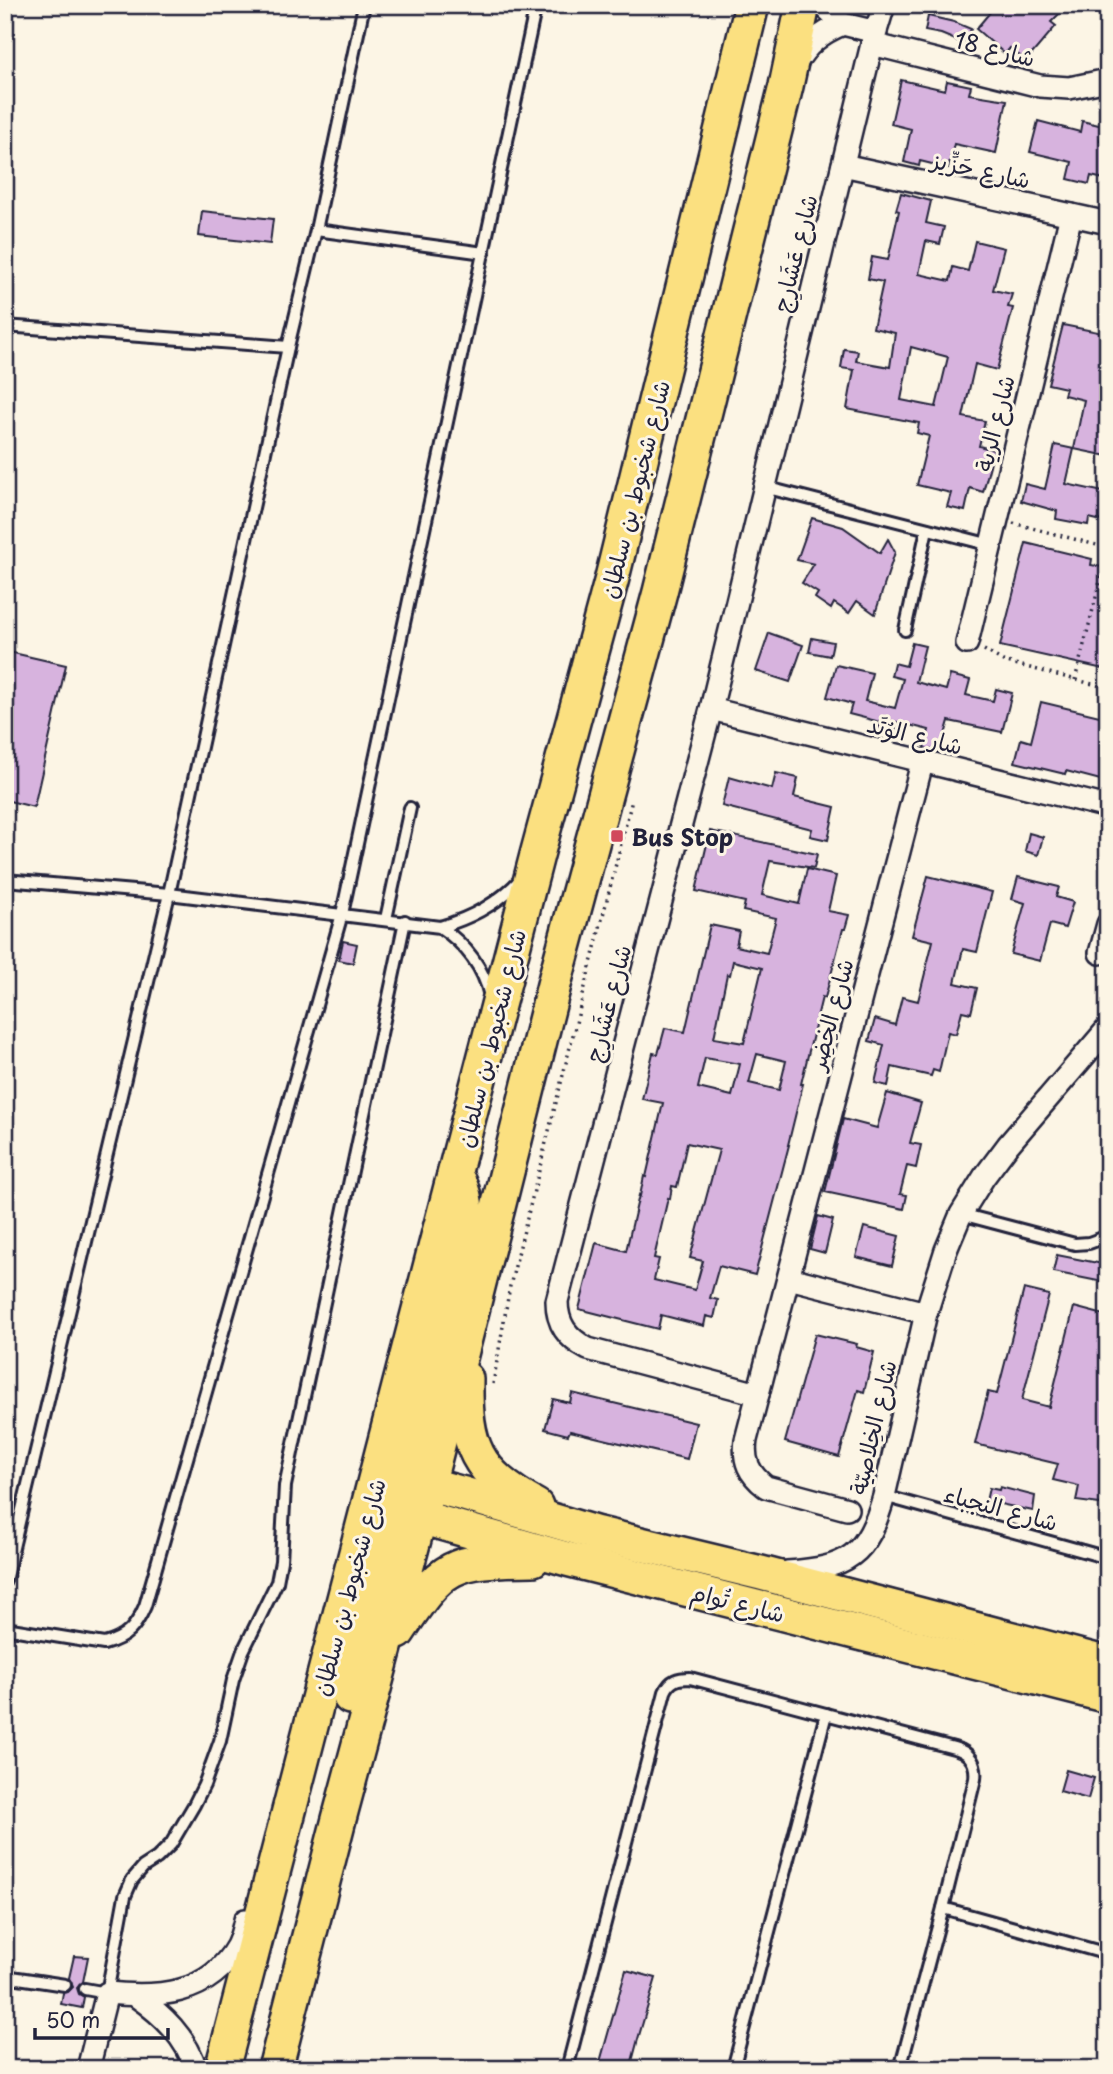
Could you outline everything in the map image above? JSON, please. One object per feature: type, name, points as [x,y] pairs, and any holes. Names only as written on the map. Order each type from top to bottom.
[{"type":"main road","name":"شارع شخبوط بن سلطان","points":[[275,2069],[338,1819],[385,1653],[398,1494],[455,1173],[612,578],[752,5]]},
{"type":"main road","name":"شارع شخبوط بن سلطان","points":[[222,2069],[292,1800],[398,1494],[466,1333],[557,973],[660,592],[786,86],[803,5]]},
{"type":"main road","points":[[466,1333],[467,1422],[471,1442],[479,1458],[492,1474],[526,1501],[595,1533]]},
{"type":"main road","points":[[338,1819],[334,1798],[335,1754],[398,1494]]},
{"type":"main road","name":"شارع تُوام","points":[[398,1494],[464,1494],[595,1533],[761,1573],[1108,1664]]},
{"type":"main road","name":"شارع تُوام","points":[[398,1494],[486,1536],[1108,1696]]},
{"type":"main road","points":[[486,1536],[480,1529],[480,1519],[492,1513],[573,1533],[595,1533]]},
{"type":"main road","points":[[385,1653],[422,1597],[438,1579],[453,1569],[469,1563],[496,1560],[567,1559]]},
{"type":"street","points":[[823,5],[843,24],[874,38]]},
{"type":"street","name":"شارع عَشَارِج","points":[[758,1394],[588,1349],[565,1332],[557,1312],[559,1290],[711,709],[842,165],[884,5]]},
{"type":"street","points":[[786,86],[796,63],[811,43],[843,24]]},
{"type":"street","name":"شارع 18","points":[[874,38],[1040,86],[1069,88],[1108,80]]},
{"type":"street","name":"شارع حَزِّيز","points":[[842,165],[1108,223]]},
{"type":"street","name":"شارع الرية","points":[[968,638],[1071,215]]},
{"type":"street","name":"شارع الوُتَد","points":[[711,709],[1108,807]]},
{"type":"street","name":"شارع الخِضِر","points":[[847,1509],[766,1487],[755,1479],[747,1467],[744,1454],[922,763]]},
{"type":"street","points":[[1100,953],[1108,924]]},
{"type":"street","name":"شارع الخِلاصيّة","points":[[761,1573],[817,1570],[845,1561],[870,1536],[884,1496],[926,1313],[946,1250],[961,1214],[1008,1145],[1108,1028]]},
{"type":"street","points":[[789,1278],[926,1313]]},
{"type":"street","points":[[88,2069],[107,1993],[153,1996],[187,1988],[218,1971],[229,1959],[238,1943],[268,1847],[292,1800]]},
{"type":"street","points":[[136,1996],[172,2026],[186,2045],[196,2069]]},
{"type":"lane","points":[[5,1581],[169,894],[364,5]]},
{"type":"lane","points":[[5,1629],[104,1644],[130,1633],[139,1621],[149,1593],[342,914],[536,5]]},
{"type":"lane","points":[[316,230],[484,253]]},
{"type":"lane","points":[[5,326],[288,347]]},
{"type":"lane","points":[[764,487],[991,545]]},
{"type":"lane","points":[[905,630],[927,529]]},
{"type":"lane","points":[[386,919],[410,807]]},
{"type":"lane","points":[[5,880],[169,894],[440,927],[470,917],[497,902],[519,880],[537,855]]},
{"type":"lane","points":[[85,1989],[107,1993],[125,1896],[132,1880],[143,1867],[171,1844],[194,1805],[220,1741],[233,1680],[243,1651],[277,1582],[285,1486],[405,921]]},
{"type":"lane","points":[[440,927],[464,946],[482,972],[488,987],[494,1020]]},
{"type":"lane","points":[[961,1214],[1074,1244],[1089,1243],[1108,1236]]},
{"type":"lane","name":"شارع النجباء","points":[[884,1496],[1108,1558]]},
{"type":"lane","points":[[567,2069],[668,1685],[690,1678],[962,1750],[974,1762],[975,1779],[900,2069]]},
{"type":"lane","points":[[733,2069],[826,1714]]},
{"type":"lane","points":[[943,1909],[1108,1954]]},
{"type":"lane","points":[[5,1976],[65,1986]]},
{"type":"path","points":[[998,519],[1108,549],[1075,680]]},
{"type":"path","points":[[968,638],[996,658],[1108,688]]},
{"type":"building","points":[[996,5],[1068,5],[1051,22],[1056,26],[1026,61],[1010,48],[1005,54],[976,29]]},
{"type":"building","points":[[928,16],[971,29],[965,44],[925,31]]},
{"type":"building","points":[[901,80],[945,90],[947,81],[971,86],[969,94],[1007,100],[996,153],[954,144],[948,168],[920,161],[919,166],[904,162],[911,129],[891,124]]},
{"type":"building","points":[[1038,121],[1080,132],[1082,121],[1103,126],[1100,141],[1108,142],[1108,180],[1091,176],[1089,184],[1068,179],[1072,162],[1030,152]]},
{"type":"building","points":[[901,193],[931,201],[926,223],[944,227],[940,244],[926,241],[919,274],[950,281],[953,267],[968,271],[975,241],[1004,248],[993,290],[1012,294],[1008,307],[1013,308],[997,370],[975,364],[963,417],[985,421],[979,446],[994,450],[983,492],[970,488],[965,511],[947,507],[951,493],[917,485],[929,436],[917,433],[919,423],[847,409],[854,370],[841,368],[844,349],[858,351],[856,361],[890,367],[895,333],[873,328],[883,282],[868,279],[872,257],[888,260],[899,211],[896,210]],"holes":[[[911,347],[948,357],[936,407],[901,400]]]},
{"type":"building","points":[[202,211],[273,219],[270,244],[199,236]]},
{"type":"building","points":[[1063,325],[1108,334],[1108,456],[1074,449],[1084,400],[1064,395],[1066,388],[1048,384]]},
{"type":"building","points":[[1055,445],[1074,449],[1066,484],[1108,493],[1102,521],[1089,518],[1088,525],[1056,519],[1057,511],[1021,501],[1025,484],[1045,489]]},
{"type":"building","points":[[812,518],[843,527],[880,553],[888,539],[895,552],[875,614],[857,601],[849,613],[834,603],[831,609],[815,598],[818,593],[802,583],[814,564],[797,560]]},
{"type":"building","points":[[1026,543],[1092,559],[1091,565],[1108,568],[1108,670],[1000,646]]},
{"type":"building","points":[[769,633],[803,645],[790,682],[756,671]]},
{"type":"building","points":[[812,638],[833,642],[830,656],[809,652]]},
{"type":"building","points":[[912,643],[925,646],[916,682],[946,690],[950,675],[970,680],[966,695],[993,701],[996,689],[1012,693],[1002,732],[949,721],[940,752],[924,748],[929,730],[897,722],[894,735],[878,731],[880,722],[849,714],[852,704],[827,697],[836,665],[872,673],[865,701],[895,708],[903,679],[891,676],[894,663],[906,666]]},
{"type":"building","points":[[9,652],[66,665],[34,807],[5,800],[5,667]]},
{"type":"building","points":[[1041,702],[1108,718],[1108,782],[1015,762],[1021,739],[1031,742]]},
{"type":"building","points":[[776,773],[798,778],[794,797],[835,807],[828,840],[810,836],[812,829],[722,806],[729,777],[772,789]]},
{"type":"building","points":[[710,831],[817,854],[814,868],[770,861],[762,895],[799,904],[807,869],[836,876],[828,911],[849,915],[825,998],[822,997],[789,1145],[755,1275],[719,1266],[710,1298],[718,1300],[714,1318],[706,1316],[704,1326],[661,1315],[658,1329],[579,1309],[596,1243],[626,1251],[663,1103],[642,1099],[653,1053],[658,1054],[665,1028],[685,1032],[710,925],[739,931],[736,946],[767,953],[776,918],[743,911],[745,902],[696,891]],"holes":[[[733,961],[762,968],[744,1043],[714,1038],[727,974],[730,975]],[[757,1054],[786,1061],[779,1090],[749,1083]],[[705,1058],[740,1064],[732,1096],[698,1088]],[[687,1143],[719,1150],[690,1258],[703,1261],[695,1290],[654,1280],[659,1259],[654,1258],[668,1198],[670,1199],[672,1186],[677,1187]]]},
{"type":"building","points":[[1029,833],[1043,837],[1038,855],[1025,851]]},
{"type":"building","points":[[928,876],[992,892],[977,952],[963,949],[955,983],[977,988],[971,1013],[962,1011],[956,1034],[948,1032],[939,1072],[933,1070],[931,1076],[892,1067],[888,1086],[875,1083],[884,1045],[869,1041],[875,1019],[895,1025],[902,997],[918,1001],[933,941],[912,936]]},
{"type":"building","points":[[1018,877],[1059,887],[1056,897],[1073,902],[1065,928],[1050,924],[1040,961],[1011,954],[1025,903],[1012,899]]},
{"type":"building","points":[[343,941],[357,944],[353,963],[339,960]]},
{"type":"building","points":[[887,1093],[921,1103],[910,1143],[921,1145],[916,1168],[907,1166],[900,1194],[907,1195],[904,1209],[825,1192],[843,1119],[877,1128]]},
{"type":"building","points":[[818,1216],[833,1220],[825,1253],[810,1249]]},
{"type":"building","points":[[864,1227],[899,1236],[892,1266],[856,1257]]},
{"type":"building","points":[[1057,1255],[1108,1265],[1108,1283],[1053,1272]]},
{"type":"building","points":[[1024,1289],[1049,1295],[1022,1400],[1049,1407],[1074,1307],[1108,1316],[1108,1505],[1076,1501],[1079,1486],[1053,1480],[1058,1464],[975,1444],[988,1392],[997,1394]]},
{"type":"building","points":[[815,1334],[857,1344],[856,1347],[874,1352],[864,1392],[858,1390],[839,1457],[785,1442]]},
{"type":"building","points":[[572,1393],[696,1423],[687,1459],[570,1431],[568,1435],[545,1429],[553,1399],[570,1403]]},
{"type":"building","points":[[1000,1487],[1035,1496],[1033,1511],[986,1501],[989,1488],[999,1490]]},
{"type":"building","points":[[1066,1770],[1094,1778],[1088,1799],[1060,1791]]},
{"type":"building","points":[[74,1956],[88,1957],[83,1982],[77,1988],[79,1994],[84,1997],[82,2008],[61,2004],[63,1993],[73,1987],[69,1978]]},
{"type":"building","points":[[626,1970],[656,1978],[630,2069],[598,2069]]},
{"type":"place","name":"Bus Stop","points":[[617,836]]}]
